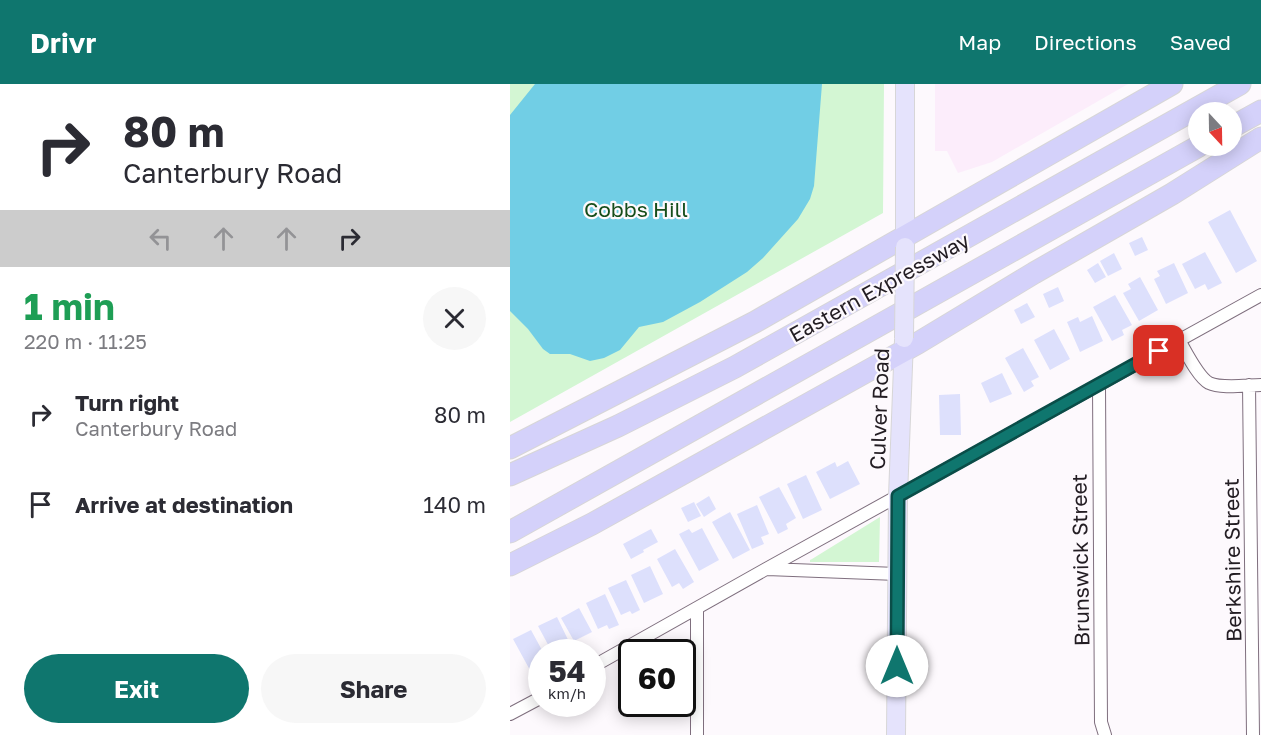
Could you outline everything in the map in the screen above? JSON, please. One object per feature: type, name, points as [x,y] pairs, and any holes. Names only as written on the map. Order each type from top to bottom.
[{"type":"highway","points":[[510,448],[740,331],[905,242],[1172,84]]},
{"type":"highway","name":"Eastern Expressway","points":[[510,475],[595,437],[720,375],[1240,84]]},
{"type":"highway","points":[[1242,122],[1261,111]]},
{"type":"highway","points":[[510,565],[584,528],[904,344],[1034,273],[1181,189],[1261,138]]},
{"type":"highway","name":"Eastern Expressway","points":[[510,531],[1188,152]]},
{"type":"main road","name":"Culver Road","points":[[896,735],[898,496],[904,344],[905,84]]},
{"type":"street","points":[[606,660],[1261,295]]},
{"type":"street","points":[[1179,340],[1199,373],[1209,383],[1255,385]]},
{"type":"street","name":"Brunswick Street","points":[[1098,385],[1101,722],[1105,735]]},
{"type":"street","name":"Berkshire Street","points":[[1253,735],[1255,385]]},
{"type":"street","points":[[766,569],[897,574]]},
{"type":"street","points":[[697,608],[697,735]]},
{"type":"street","points":[[510,714],[528,704]]},
{"type":"shaded area","points":[[935,84],[1128,84],[992,162],[958,173],[947,151],[935,151]]},
{"type":"green space","name":"Cobbs Hill","points":[[510,84],[884,84],[883,213],[510,422]]},
{"type":"green space","points":[[880,517],[879,562],[810,562],[810,560]]},
{"type":"water","name":"Cobbs Hill","points":[[535,84],[822,84],[814,186],[810,199],[798,219],[763,258],[747,272],[663,322],[639,327],[620,350],[604,358],[590,361],[570,354],[550,354],[510,311],[510,115]]},
{"type":"building","points":[[1230,210],[1257,261],[1236,273],[1208,222]]},
{"type":"building","points":[[1142,237],[1148,250],[1135,256],[1129,243]]},
{"type":"building","points":[[1205,252],[1222,283],[1208,290],[1205,284],[1195,289],[1182,264]]},
{"type":"building","points":[[1114,253],[1122,269],[1108,276],[1100,261]]},
{"type":"building","points":[[1098,263],[1106,277],[1095,283],[1087,270]]},
{"type":"building","points":[[1174,263],[1188,293],[1166,304],[1154,279],[1160,276],[1157,271]]},
{"type":"building","points":[[1140,277],[1158,310],[1139,321],[1123,293],[1131,289],[1128,284]]},
{"type":"building","points":[[1058,287],[1064,301],[1049,308],[1043,294]]},
{"type":"building","points":[[1115,295],[1132,325],[1122,330],[1124,335],[1112,341],[1093,307]]},
{"type":"building","points":[[1027,303],[1035,317],[1021,324],[1014,310]]},
{"type":"building","points":[[1092,316],[1103,341],[1080,352],[1067,322],[1078,317],[1080,322]]},
{"type":"building","points":[[1054,329],[1070,359],[1050,370],[1034,340]]},
{"type":"building","points":[[1023,348],[1039,377],[1031,381],[1034,386],[1024,392],[1005,358]]},
{"type":"building","points":[[1002,373],[1012,394],[990,403],[981,383]]},
{"type":"building","points":[[960,394],[961,435],[940,435],[939,395]]},
{"type":"building","points":[[848,461],[860,484],[830,499],[816,472],[835,462],[837,467]]},
{"type":"building","points":[[806,475],[822,510],[803,519],[787,484]]},
{"type":"building","points":[[779,487],[796,518],[786,524],[788,529],[778,534],[759,497]]},
{"type":"building","points":[[709,496],[716,509],[704,517],[696,504]]},
{"type":"building","points":[[694,502],[701,516],[688,522],[681,508]]},
{"type":"building","points":[[757,505],[769,534],[761,537],[764,544],[752,549],[737,514]]},
{"type":"building","points":[[730,512],[750,550],[733,559],[712,522]]},
{"type":"building","points":[[702,528],[719,560],[699,571],[679,534],[689,529],[692,533]]},
{"type":"building","points":[[651,529],[658,542],[631,559],[623,544]]},
{"type":"building","points":[[675,549],[694,582],[683,589],[679,583],[672,587],[657,559]]},
{"type":"building","points":[[650,566],[663,594],[644,603],[631,575]]},
{"type":"building","points":[[626,580],[640,610],[632,614],[630,611],[621,615],[608,588]]},
{"type":"building","points":[[605,594],[619,625],[609,629],[607,625],[598,629],[586,603]]},
{"type":"building","points":[[579,608],[592,632],[573,639],[561,618]]},
{"type":"building","points":[[557,617],[568,639],[545,639],[538,626]]},
{"type":"building","points":[[531,630],[536,639],[528,639],[528,666],[513,639]]},
{"type":"route","points":[[897,666],[898,496],[1159,351]]}]
